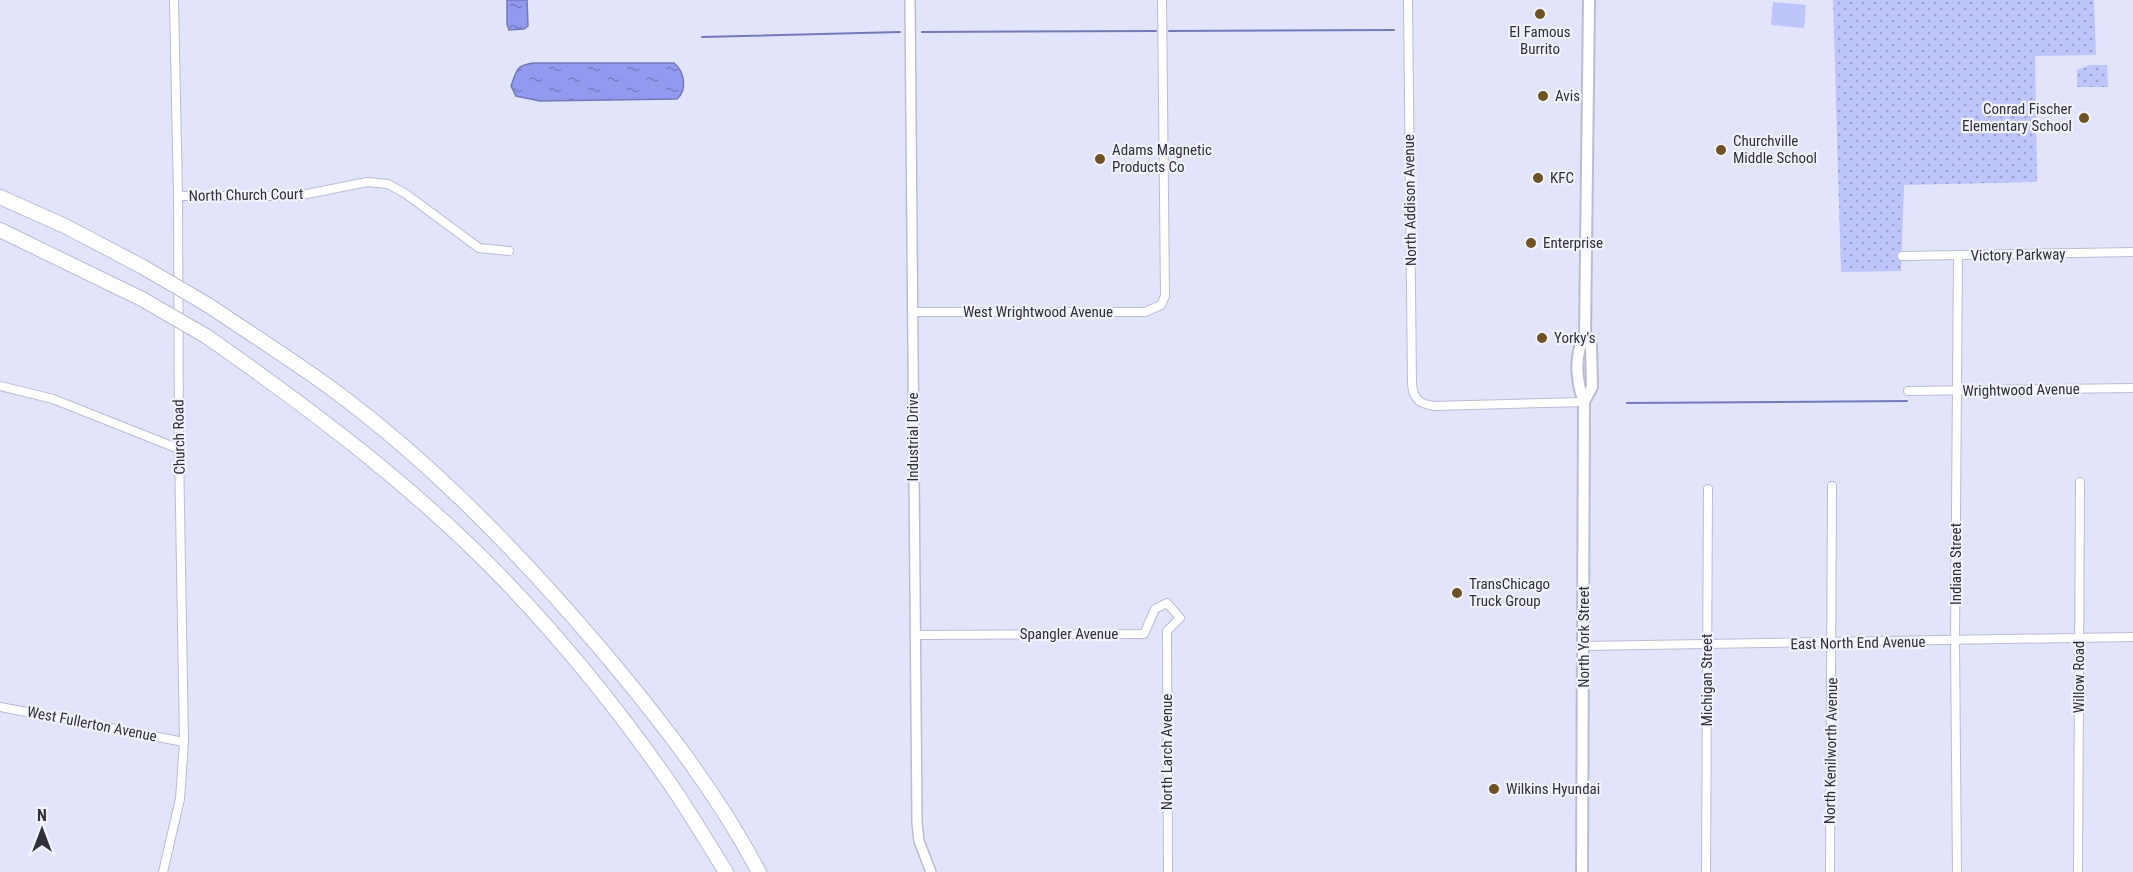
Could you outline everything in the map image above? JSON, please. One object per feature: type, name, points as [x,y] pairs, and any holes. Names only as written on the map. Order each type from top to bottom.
[{"type":"highway","points":[[0,197],[65,226],[144,267],[208,305],[329,387],[411,453],[505,540],[654,712],[699,776],[759,872]]},
{"type":"highway","points":[[0,230],[142,299],[206,336],[343,436],[430,510],[500,577],[563,645],[629,728],[675,791],[726,872]]},
{"type":"main road","name":"North York Street","points":[[1582,872],[1584,402],[1578,385],[1579,346],[1585,335],[1589,0]]},
{"type":"street","name":"Church Road","points":[[163,872],[180,799],[184,742],[174,0]]},
{"type":"street","name":"Industrial Drive","points":[[910,0],[917,823],[919,841],[931,872]]},
{"type":"street","name":"West Wrightwood Avenue","points":[[912,312],[1144,312],[1161,305],[1165,296],[1162,0]]},
{"type":"street","name":"North Addison Avenue","points":[[1408,0],[1412,384],[1416,399],[1426,405],[1434,406],[1584,402]]},
{"type":"street","name":"North Church Court","points":[[178,196],[297,196],[367,182],[388,184],[406,194],[479,248],[509,250]]},
{"type":"street","name":"Victory Parkway","points":[[1902,256],[2133,252]]},
{"type":"street","name":"Indiana Street","points":[[1957,872],[1955,641],[1958,256]]},
{"type":"street","points":[[0,386],[53,399],[179,449]]},
{"type":"street","name":"Wrightwood Avenue","points":[[1908,391],[2133,388]]},
{"type":"street","name":"Willow Road","points":[[2078,872],[2080,482]]},
{"type":"street","name":"North Kenilworth Avenue","points":[[1830,872],[1833,643],[1832,486]]},
{"type":"street","name":"Michigan Street","points":[[1706,872],[1708,489]]},
{"type":"street","name":"Spangler Avenue","points":[[915,635],[1144,634],[1155,609],[1167,603],[1180,618],[1167,631]]},
{"type":"street","name":"North Larch Avenue","points":[[1167,631],[1168,872]]},
{"type":"street","name":"East North End Avenue","points":[[1584,646],[2133,637]]},
{"type":"street","name":"West Fullerton Avenue","points":[[0,707],[184,742]]},
{"type":"shaded area","points":[[1833,0],[2094,0],[2096,55],[2035,56],[2037,182],[1904,185],[1901,271],[1841,272]]},
{"type":"shaded area","points":[[1773,2],[1806,5],[1804,28],[1771,25]]},
{"type":"shaded area","points":[[2090,65],[2107,65],[2108,87],[2077,87],[2077,70]]},
{"type":"water","points":[[507,0],[527,0],[528,26],[524,29],[509,30]]},
{"type":"water","points":[[534,63],[674,63],[682,75],[684,85],[677,99],[540,101],[516,96],[511,86],[516,72],[524,65]]},
{"type":"waterway","points":[[1169,31],[1394,30]]},
{"type":"waterway","points":[[922,32],[1156,31]]},
{"type":"waterway","points":[[702,37],[900,32]]},
{"type":"waterway","points":[[1627,403],[1907,401]]},
{"type":"place","name":"El Famous Burrito","points":[[1540,14]]},
{"type":"place","name":"Avis","points":[[1543,96]]},
{"type":"place","name":"Conrad Fischer Elementary School","points":[[2084,118]]},
{"type":"place","name":"Churchville Middle School","points":[[1721,150]]},
{"type":"place","name":"Adams Magnetic Products Co","points":[[1100,159]]},
{"type":"place","name":"KFC","points":[[1538,178]]},
{"type":"place","name":"Enterprise","points":[[1531,243]]},
{"type":"place","name":"Yorky's","points":[[1542,338]]},
{"type":"place","name":"TransChicago Truck Group","points":[[1457,593]]},
{"type":"place","name":"Wilkins Hyundai","points":[[1494,789]]}]
